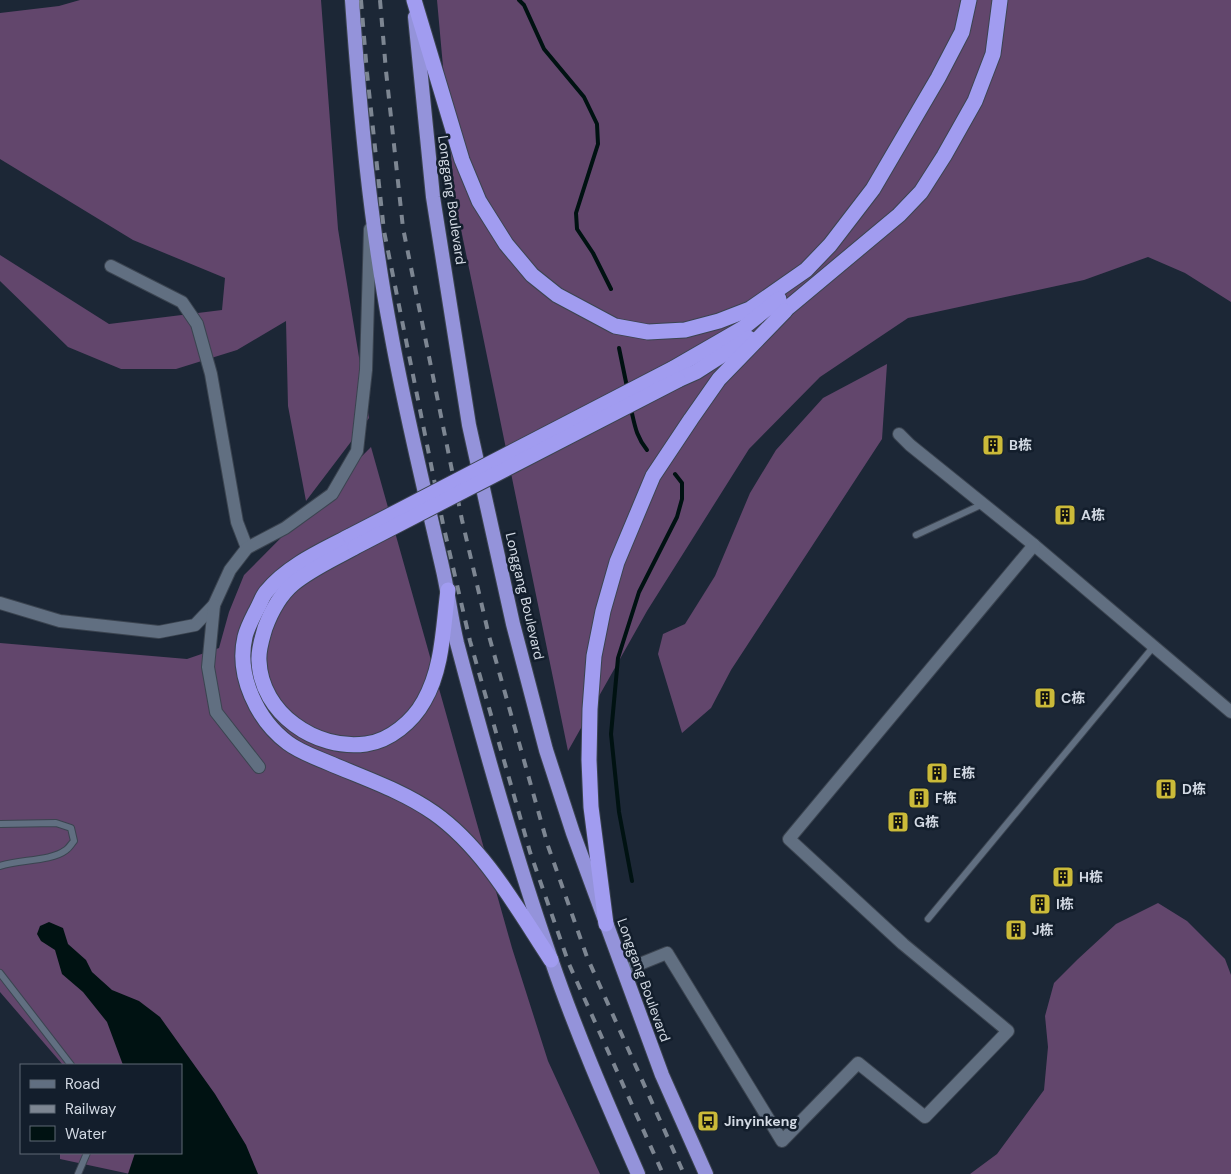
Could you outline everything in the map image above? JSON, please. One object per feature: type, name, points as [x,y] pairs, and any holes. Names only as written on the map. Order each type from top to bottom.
[{"type":"highway","points":[[352,0],[358,87],[371,207],[390,331],[410,428],[448,590],[456,639],[491,768],[551,960],[598,1084],[638,1174]]},
{"type":"highway","points":[[414,0],[462,160],[479,201],[506,244],[532,275],[557,295],[615,326],[648,332],[685,330],[719,322],[750,309],[806,270]]},
{"type":"highway","name":"Longgang Boulevard","points":[[414,0],[433,197],[469,425],[514,624],[546,750],[572,833],[662,1075],[706,1174]]},
{"type":"highway","points":[[962,32],[969,0]]},
{"type":"highway","points":[[551,960],[520,912],[486,866],[450,826],[414,800],[308,754],[288,743],[272,729],[256,707],[248,686],[243,662],[245,637],[254,614],[266,593],[285,573],[309,558],[352,541],[675,375],[750,324],[781,297],[830,245],[873,188],[938,78],[962,32],[973,0]]},
{"type":"highway","points":[[675,375],[696,372],[750,338],[899,215],[921,192],[944,156],[975,100],[993,54],[1000,0]]},
{"type":"highway","points":[[606,924],[591,807],[589,760],[594,656],[603,611],[615,570],[653,476],[719,379],[785,311]]},
{"type":"highway","points":[[352,541],[292,585],[278,602],[268,620],[261,642],[259,661],[262,682],[271,702],[284,717],[300,729],[316,737],[349,745],[366,744],[384,739],[400,729],[415,715],[425,700],[439,661],[448,590]]},
{"type":"street","points":[[0,603],[60,621],[159,632],[195,625],[214,605],[230,570],[247,548],[285,528],[332,494],[357,451],[366,370],[371,207]]},
{"type":"street","points":[[111,266],[182,302],[197,324],[211,374],[237,522],[247,548]]},
{"type":"street","points":[[899,434],[910,445],[1034,545],[1231,712]]},
{"type":"street","points":[[624,970],[667,953],[782,1141],[858,1063],[925,1117],[1008,1031],[903,944],[789,839],[1034,545]]},
{"type":"street","points":[[214,605],[208,667],[216,712],[259,767]]},
{"type":"lane","points":[[916,535],[984,504]]},
{"type":"lane","points":[[928,919],[1154,646]]},
{"type":"lane","points":[[0,824],[56,823],[71,828],[74,840],[66,850],[50,856],[0,866]]},
{"type":"lane","points":[[0,973],[69,1064]]},
{"type":"lane","points":[[78,1174],[87,1154]]},
{"type":"shaded area","points":[[80,0],[321,0],[338,229],[369,418],[306,501],[288,406],[286,321],[237,350],[176,369],[121,369],[68,347],[0,281],[0,255],[109,324],[222,310],[225,278],[133,240],[0,159],[0,13],[59,6]]},
{"type":"shaded area","points":[[437,0],[1231,0],[1231,302],[1185,273],[1148,257],[1084,280],[908,318],[820,377],[749,449],[647,611],[568,751],[455,200]]},
{"type":"shaded area","points":[[887,364],[882,439],[731,670],[711,708],[682,733],[658,654],[663,634],[685,624],[715,576],[750,493],[776,450],[823,398]]},
{"type":"shaded area","points":[[371,447],[512,948],[548,1061],[600,1174],[130,1174],[60,1159],[60,1154],[182,1154],[182,1064],[62,1064],[0,992],[0,643],[187,659],[219,648],[229,612],[244,575]]},
{"type":"shaded area","points":[[1158,903],[1187,921],[1225,959],[1231,975],[1231,1174],[970,1174],[997,1154],[1044,1090],[1048,1047],[1045,1016],[1054,983],[1116,924]]},
{"type":"water","points":[[49,922],[63,928],[68,944],[86,960],[92,972],[112,990],[139,1001],[160,1017],[215,1094],[246,1145],[258,1174],[128,1174],[135,1154],[182,1154],[182,1064],[123,1064],[107,1022],[83,992],[62,974],[55,950],[41,941],[37,934],[40,926]]},
{"type":"waterway","points":[[519,0],[524,5],[544,49],[584,97],[597,124],[598,144],[576,213],[577,229],[593,253],[611,289]]},
{"type":"waterway","points":[[619,348],[627,387]]},
{"type":"waterway","points":[[631,409],[638,435],[647,450]]},
{"type":"waterway","points":[[632,881],[619,812],[611,734],[618,658],[639,592],[677,517],[682,499],[682,483],[675,474]]},
{"type":"railway","points":[[361,0],[384,231],[443,524],[470,641],[530,852],[569,964],[663,1174]]},
{"type":"railway","points":[[380,0],[403,228],[462,520],[489,636],[548,846],[587,957],[684,1174]]},
{"type":"place","name":"B栋","points":[[993,445]]},
{"type":"place","name":"A栋","points":[[1065,515]]},
{"type":"place","name":"C栋","points":[[1045,698]]},
{"type":"place","name":"E栋","points":[[937,773]]},
{"type":"place","name":"D栋","points":[[1166,789]]},
{"type":"place","name":"F栋","points":[[919,798]]},
{"type":"place","name":"G栋","points":[[898,822]]},
{"type":"place","name":"H栋","points":[[1063,877]]},
{"type":"place","name":"I栋","points":[[1040,904]]},
{"type":"place","name":"J栋","points":[[1016,930]]},
{"type":"place","name":"Jinyinkeng","points":[[708,1121]]}]
